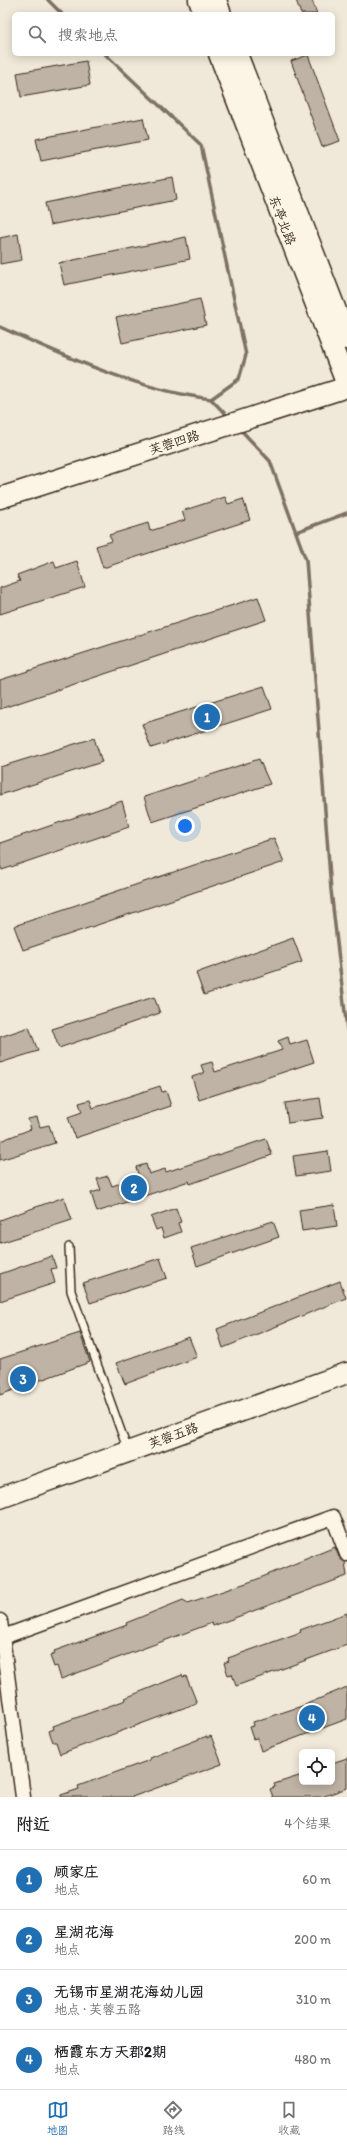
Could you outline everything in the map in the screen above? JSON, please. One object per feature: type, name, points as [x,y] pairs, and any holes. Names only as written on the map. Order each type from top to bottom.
[{"type":"street","points":[[199,0],[203,12]]},
{"type":"street","points":[[216,0],[220,12]]},
{"type":"street","name":"东亭北路","points":[[221,56],[347,386]]},
{"type":"street","name":"东亭北路","points":[[238,56],[347,339]]},
{"type":"street","name":"芙蓉四路","points":[[0,498],[347,386]]},
{"type":"street","name":"芙蓉五路","points":[[0,1498],[347,1372]]},
{"type":"street","points":[[3,1637],[333,1517],[347,1554]]},
{"type":"street","points":[[0,1621],[23,1797]]},
{"type":"lane","points":[[69,1247],[71,1291],[128,1452]]},
{"type":"building","points":[[296,0],[312,0],[316,12],[300,12]]},
{"type":"building","points":[[308,56],[340,141],[322,147],[291,61]]},
{"type":"building","points":[[86,61],[90,85],[21,97],[17,73]]},
{"type":"building","points":[[143,118],[148,140],[41,161],[36,139]]},
{"type":"building","points":[[172,177],[176,200],[50,225],[45,203]]},
{"type":"building","points":[[18,234],[22,260],[0,264],[0,238]]},
{"type":"building","points":[[186,237],[190,259],[64,285],[59,263]]},
{"type":"building","points":[[200,299],[206,325],[122,343],[116,317]]},
{"type":"building","points":[[225,497],[228,504],[243,499],[250,520],[103,568],[96,546],[112,541],[109,535],[148,523],[150,531],[185,520],[182,511]]},
{"type":"building","points":[[54,561],[56,568],[77,561],[85,587],[0,614],[0,588],[20,581],[17,575]]},
{"type":"building","points":[[258,597],[266,620],[0,709],[0,680]]},
{"type":"building","points":[[264,686],[272,709],[151,748],[142,724]]},
{"type":"building","points":[[94,738],[102,762],[0,795],[0,767]]},
{"type":"building","points":[[259,759],[270,784],[152,822],[144,797]]},
{"type":"building","points":[[122,801],[129,827],[2,870],[0,865],[0,843]]},
{"type":"building","points":[[274,838],[284,862],[23,950],[14,926]]},
{"type":"building","points":[[293,938],[302,962],[204,995],[196,973]]},
{"type":"building","points":[[154,997],[160,1013],[59,1048],[52,1029]]},
{"type":"building","points":[[29,1027],[38,1051],[0,1063],[0,1037]]},
{"type":"building","points":[[288,1037],[290,1045],[307,1040],[314,1062],[199,1100],[192,1077],[204,1073],[201,1065],[212,1062],[215,1072],[282,1050],[278,1041]]},
{"type":"building","points":[[160,1086],[162,1092],[166,1091],[171,1106],[75,1138],[68,1117],[82,1112],[79,1103],[90,1100],[93,1108]]},
{"type":"building","points":[[320,1098],[323,1118],[288,1123],[285,1103]]},
{"type":"building","points":[[37,1117],[40,1127],[49,1125],[55,1143],[0,1160],[0,1141],[31,1129],[28,1119]]},
{"type":"building","points":[[266,1139],[272,1155],[190,1184],[189,1181],[97,1212],[91,1193],[101,1190],[97,1179],[108,1176],[112,1186],[139,1177],[136,1167],[146,1164],[149,1174],[165,1169],[166,1172]]},
{"type":"building","points":[[328,1151],[331,1171],[296,1176],[293,1156]]},
{"type":"building","points":[[64,1197],[72,1220],[0,1243],[0,1220]]},
{"type":"building","points":[[334,1205],[337,1226],[302,1231],[299,1210]]},
{"type":"building","points":[[176,1208],[181,1222],[178,1223],[181,1232],[164,1238],[161,1228],[156,1230],[151,1217]]},
{"type":"building","points":[[273,1221],[279,1237],[197,1266],[191,1248]]},
{"type":"building","points":[[52,1256],[56,1268],[51,1269],[55,1283],[0,1301],[0,1274]]},
{"type":"building","points":[[160,1258],[167,1278],[90,1303],[83,1283]]},
{"type":"building","points":[[340,1281],[346,1298],[223,1348],[217,1329]]},
{"type":"building","points":[[80,1333],[90,1362],[0,1395],[0,1359]]},
{"type":"building","points":[[189,1337],[197,1357],[125,1384],[116,1363]]},
{"type":"building","points":[[335,1547],[339,1557],[345,1562],[347,1576],[213,1626],[212,1623],[61,1679],[57,1666],[54,1667],[50,1656],[55,1654],[54,1651],[127,1625],[126,1623],[183,1600],[188,1603],[255,1580]]},
{"type":"building","points":[[347,1613],[347,1645],[236,1686],[232,1674],[228,1675],[224,1663],[229,1661],[228,1658],[301,1632],[300,1630]]},
{"type":"building","points":[[182,1675],[183,1677],[186,1676],[197,1703],[60,1754],[56,1742],[53,1742],[49,1731],[54,1729],[53,1726],[126,1700],[125,1698]]},
{"type":"building","points":[[347,1687],[347,1719],[261,1751],[257,1738],[253,1739],[249,1727],[254,1726],[253,1722],[302,1706]]},
{"type":"building","points":[[207,1736],[207,1738],[211,1736],[222,1764],[132,1797],[61,1797],[61,1795],[79,1789],[78,1786],[150,1760],[150,1758]]},
{"type":"building","points":[[347,1758],[347,1788],[322,1797],[273,1797],[270,1789],[275,1787],[274,1784],[299,1776],[299,1785],[335,1785],[335,1762]]},
{"type":"waterway","points":[[48,0],[60,12]]},
{"type":"waterway","points":[[107,56],[201,145],[246,355],[239,379],[211,399],[229,418]]},
{"type":"waterway","points":[[0,327],[77,361],[129,380],[183,395],[211,399]]},
{"type":"waterway","points":[[239,428],[270,461],[306,560],[331,890],[347,1030]]},
{"type":"waterway","points":[[296,532],[347,513]]},
{"type":"place","name":"顾家庄","points":[[207,717]]},
{"type":"place","name":"星湖花海","points":[[134,1188]]},
{"type":"place","name":"无锡市星湖花海幼儿园","points":[[23,1379]]},
{"type":"place","name":"栖霞东方天郡2期","points":[[312,1718]]}]
